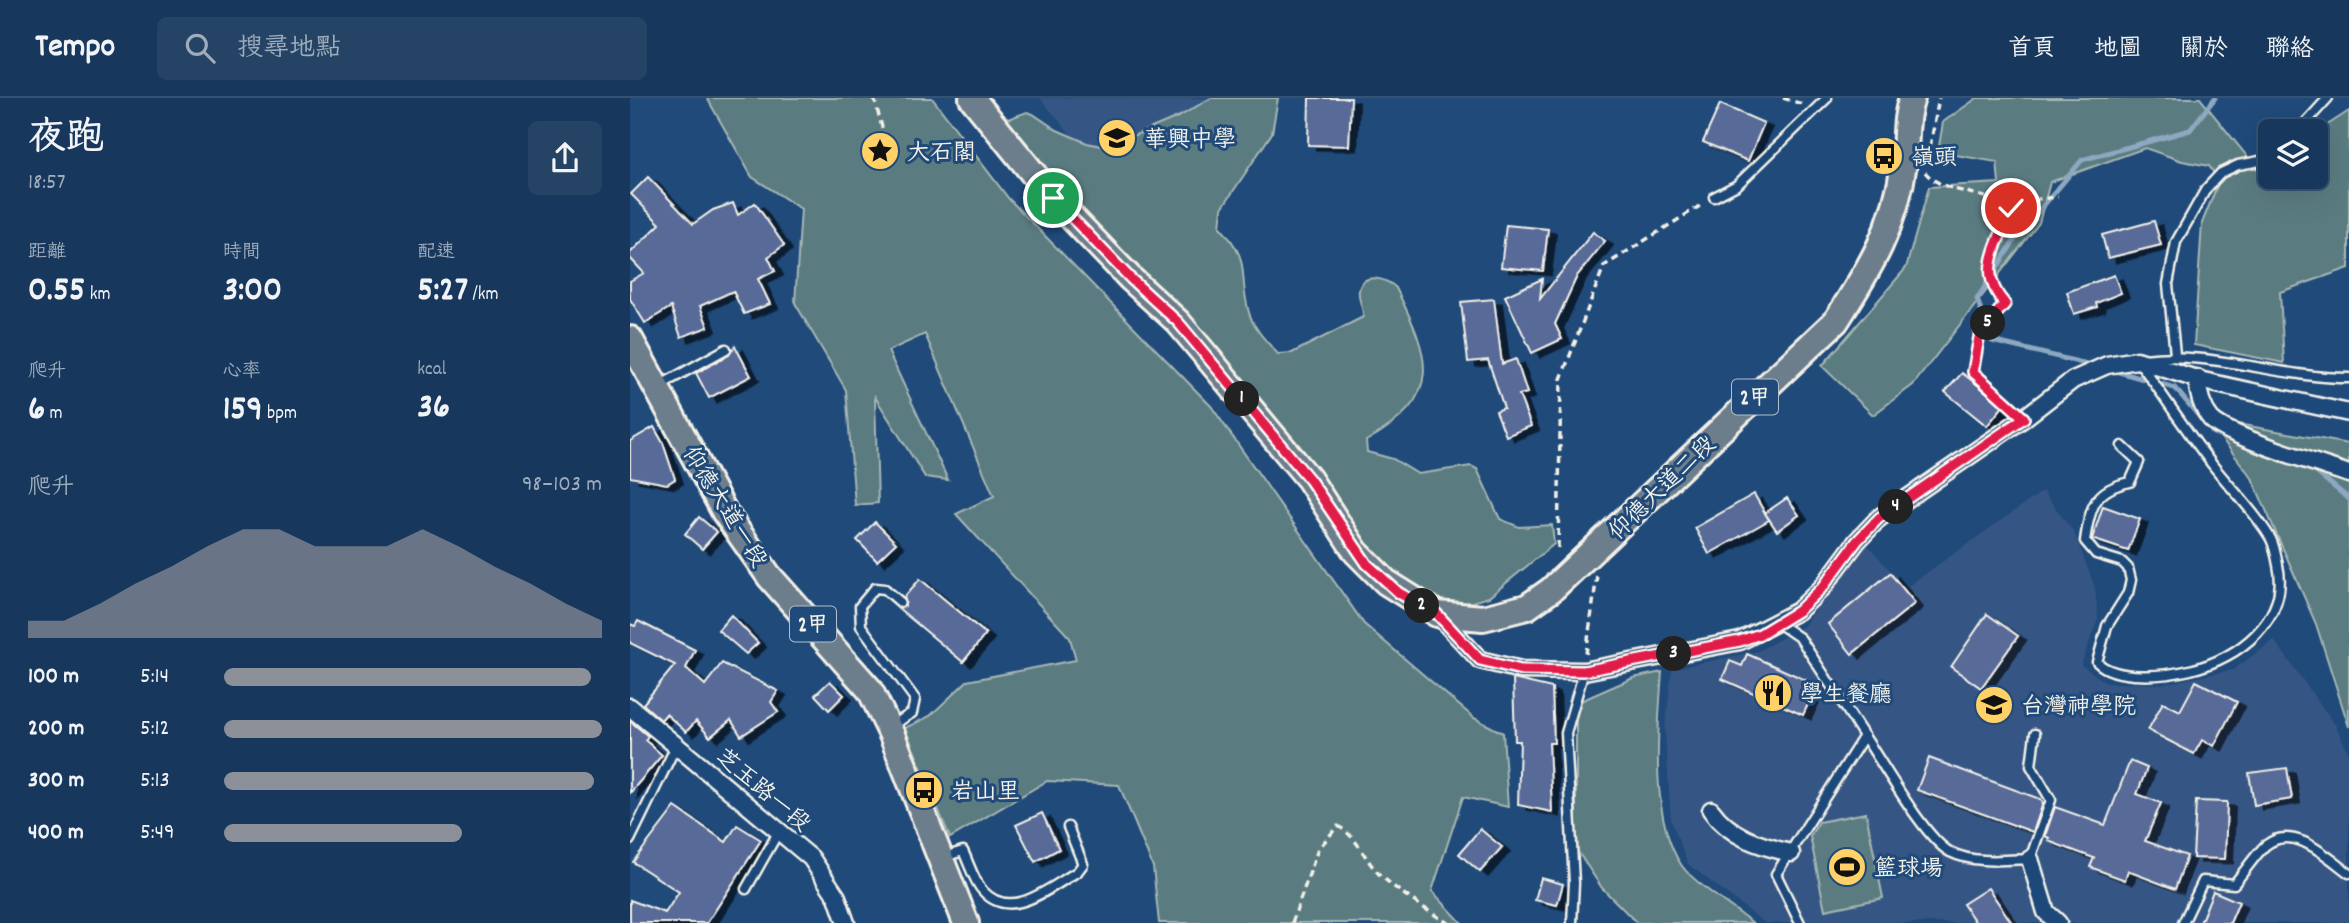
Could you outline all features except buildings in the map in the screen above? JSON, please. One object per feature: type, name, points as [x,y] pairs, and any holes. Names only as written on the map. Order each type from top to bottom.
[{"type":"main road","name":"2甲","points":[[972,98],[1053,198],[1131,279],[1178,322],[1310,480],[1367,564],[1399,593],[1437,614]]},
{"type":"main road","name":"仰德大道二段","points":[[1437,614],[1500,616],[1539,600],[1836,321],[1869,270],[1890,229],[1904,163],[1907,111],[1912,98]]},
{"type":"main road","name":"仰德大道一段","points":[[630,339],[725,513],[769,576],[870,690],[888,727],[966,923]]},
{"type":"street","points":[[1437,614],[1480,660],[1521,670],[1584,671],[1740,641],[1798,611],[1823,587],[1857,541],[1879,518],[2024,418],[2073,380],[2107,365],[2137,360],[2197,378],[2349,412]]},
{"type":"street","points":[[2197,378],[2199,398],[2212,420],[2235,435],[2349,474]]},
{"type":"street","name":"芝玉路一段","points":[[630,707],[811,858],[837,897],[846,923]]},
{"type":"street","points":[[1711,810],[1720,822],[1757,846],[1791,853]]},
{"type":"street","points":[[2030,859],[2046,912],[2058,923]]},
{"type":"lane","points":[[1714,197],[1737,185],[1827,98]]},
{"type":"lane","points":[[2309,119],[2328,98]]},
{"type":"lane","points":[[2175,354],[2168,284],[2176,242],[2206,189],[2221,173],[2238,165],[2258,161]]},
{"type":"lane","points":[[656,388],[726,349]]},
{"type":"lane","points":[[2122,446],[2139,462],[2130,482],[2110,486],[2097,498],[2085,541],[2096,554],[2122,562],[2128,568],[2131,580],[2128,593],[2107,626],[2097,662],[2111,672],[2122,673],[2182,672],[2208,666],[2228,656],[2262,630],[2281,587],[2273,542],[2254,514],[2214,468],[2137,360],[2175,354],[2293,376],[2349,378]]},
{"type":"lane","points":[[888,727],[912,713],[915,699],[861,626],[860,606],[874,588],[885,589],[900,602]]},
{"type":"lane","points":[[1778,623],[1800,638],[1927,830],[1948,851],[1973,859],[2030,859],[2051,800],[2031,766],[2035,734]]},
{"type":"lane","points":[[1572,923],[1574,883],[1566,733],[1584,671]]},
{"type":"lane","points":[[1800,923],[1776,874],[1864,736]]},
{"type":"lane","points":[[630,841],[677,745]]},
{"type":"lane","points":[[941,857],[963,851],[983,891],[1003,904],[1018,905],[1077,872],[1083,864],[1068,827]]},
{"type":"lane","points":[[746,889],[779,831]]},
{"type":"lane","points":[[2183,923],[2203,881],[2234,884],[2266,845],[2282,840],[2302,840],[2349,873]]},
{"type":"path","points":[[874,98],[888,149]]},
{"type":"path","points":[[1783,98],[1814,108]]},
{"type":"path","points":[[1939,98],[1925,174],[1953,187],[2001,201],[2011,208]]},
{"type":"path","points":[[1558,548],[1561,379],[1604,266],[1714,197]]},
{"type":"path","points":[[2011,208],[2039,199],[2059,197]]},
{"type":"path","points":[[2011,208],[1989,263],[1995,294],[2005,304],[1980,332],[1973,372],[2024,418]]},
{"type":"path","points":[[1584,671],[1598,573]]},
{"type":"path","points":[[1292,923],[1318,849],[1338,826],[1354,836],[1361,854],[1381,876],[1448,923]]},
{"type":"shaded area","name":"華興中學","points":[[1040,98],[1235,98],[1098,167]]},
{"type":"shaded area","name":"台灣神學院","points":[[2043,491],[2074,533],[2095,587],[2098,619],[2081,665],[2107,683],[2163,684],[2233,670],[2274,640],[2336,726],[2349,754],[2349,923],[1765,923],[1688,864],[1671,820],[1665,729],[1672,669],[1758,651],[1804,626],[1852,560],[1868,545],[1905,588]]},
{"type":"green space","points":[[707,98],[932,98],[1009,199],[1211,406],[1364,624],[1474,718],[1503,733],[1508,807],[1463,797],[1432,891],[1462,923],[1159,923],[1153,867],[1119,785],[1047,781],[950,838],[905,728],[930,716],[967,681],[1076,660],[1070,638],[956,514],[994,496],[925,334],[888,351],[948,480],[925,477],[875,397],[878,503],[855,505],[846,390],[795,303],[801,209],[752,177]]},
{"type":"green space","points":[[1211,98],[1278,98],[1272,133],[1222,208],[1220,227],[1240,258],[1250,316],[1264,339],[1278,354],[1292,353],[1363,317],[1359,290],[1365,280],[1376,278],[1392,285],[1396,288],[1417,336],[1423,356],[1424,374],[1419,392],[1409,408],[1366,441],[1367,452],[1393,459],[1418,474],[1471,466],[1477,469],[1500,519],[1519,527],[1552,525],[1554,544],[1489,597],[1452,608],[1385,576],[1063,203],[992,106],[1008,119],[1027,112],[1057,130],[1087,143],[1107,147],[1180,116]]},
{"type":"green space","points":[[1977,98],[2200,98],[2258,170],[2258,189],[2328,189],[2328,125],[2349,111],[2349,268],[2280,292],[2284,363],[2194,345],[2202,223],[2219,181],[2209,166],[2182,161],[2145,148],[2050,182],[2039,223],[1913,385],[1873,415],[1822,366],[1906,268],[1929,187],[1999,183],[1997,162],[1938,152],[1943,122]]},
{"type":"green space","points":[[2201,412],[2238,424],[2349,444],[2349,727],[2316,624],[2252,478]]},
{"type":"green space","points":[[1662,672],[1658,772],[1664,823],[1672,846],[1688,873],[1753,923],[1637,923],[1602,888],[1576,849],[1576,703],[1633,678]]},
{"type":"green space","name":"籃球場","points":[[1866,813],[1883,898],[1825,910],[1810,836],[1819,822]]},
{"type":"waterway","points":[[2095,366],[1992,341],[1977,299],[2016,238],[2082,160],[2190,130],[2215,98]]},
{"type":"waterway","points":[[2112,370],[2175,388],[2213,433],[2228,438]]},
{"type":"waterway","points":[[2310,467],[2349,499]]},
{"type":"place","name":"華興中學","points":[[1117,138]]},
{"type":"place","name":"大石閣","points":[[880,151]]},
{"type":"place","name":"嶺頭","points":[[1884,156]]},
{"type":"place","name":"學生餐廳","points":[[1773,693]]},
{"type":"place","name":"台灣神學院","points":[[1994,705]]},
{"type":"place","name":"岩山里","points":[[924,790]]},
{"type":"place","name":"籃球場","points":[[1847,867]]},
{"type":"route","points":[[1053,198],[1131,279],[1178,322],[1310,480],[1356,552],[1376,574],[1399,593],[1437,614],[1480,660],[1521,670],[1584,671],[1740,641],[1760,634],[1798,611],[1823,587],[1857,541],[1879,518],[2024,418],[1973,372],[1980,332],[2005,304],[1995,294],[1989,263],[2011,208]]}]
